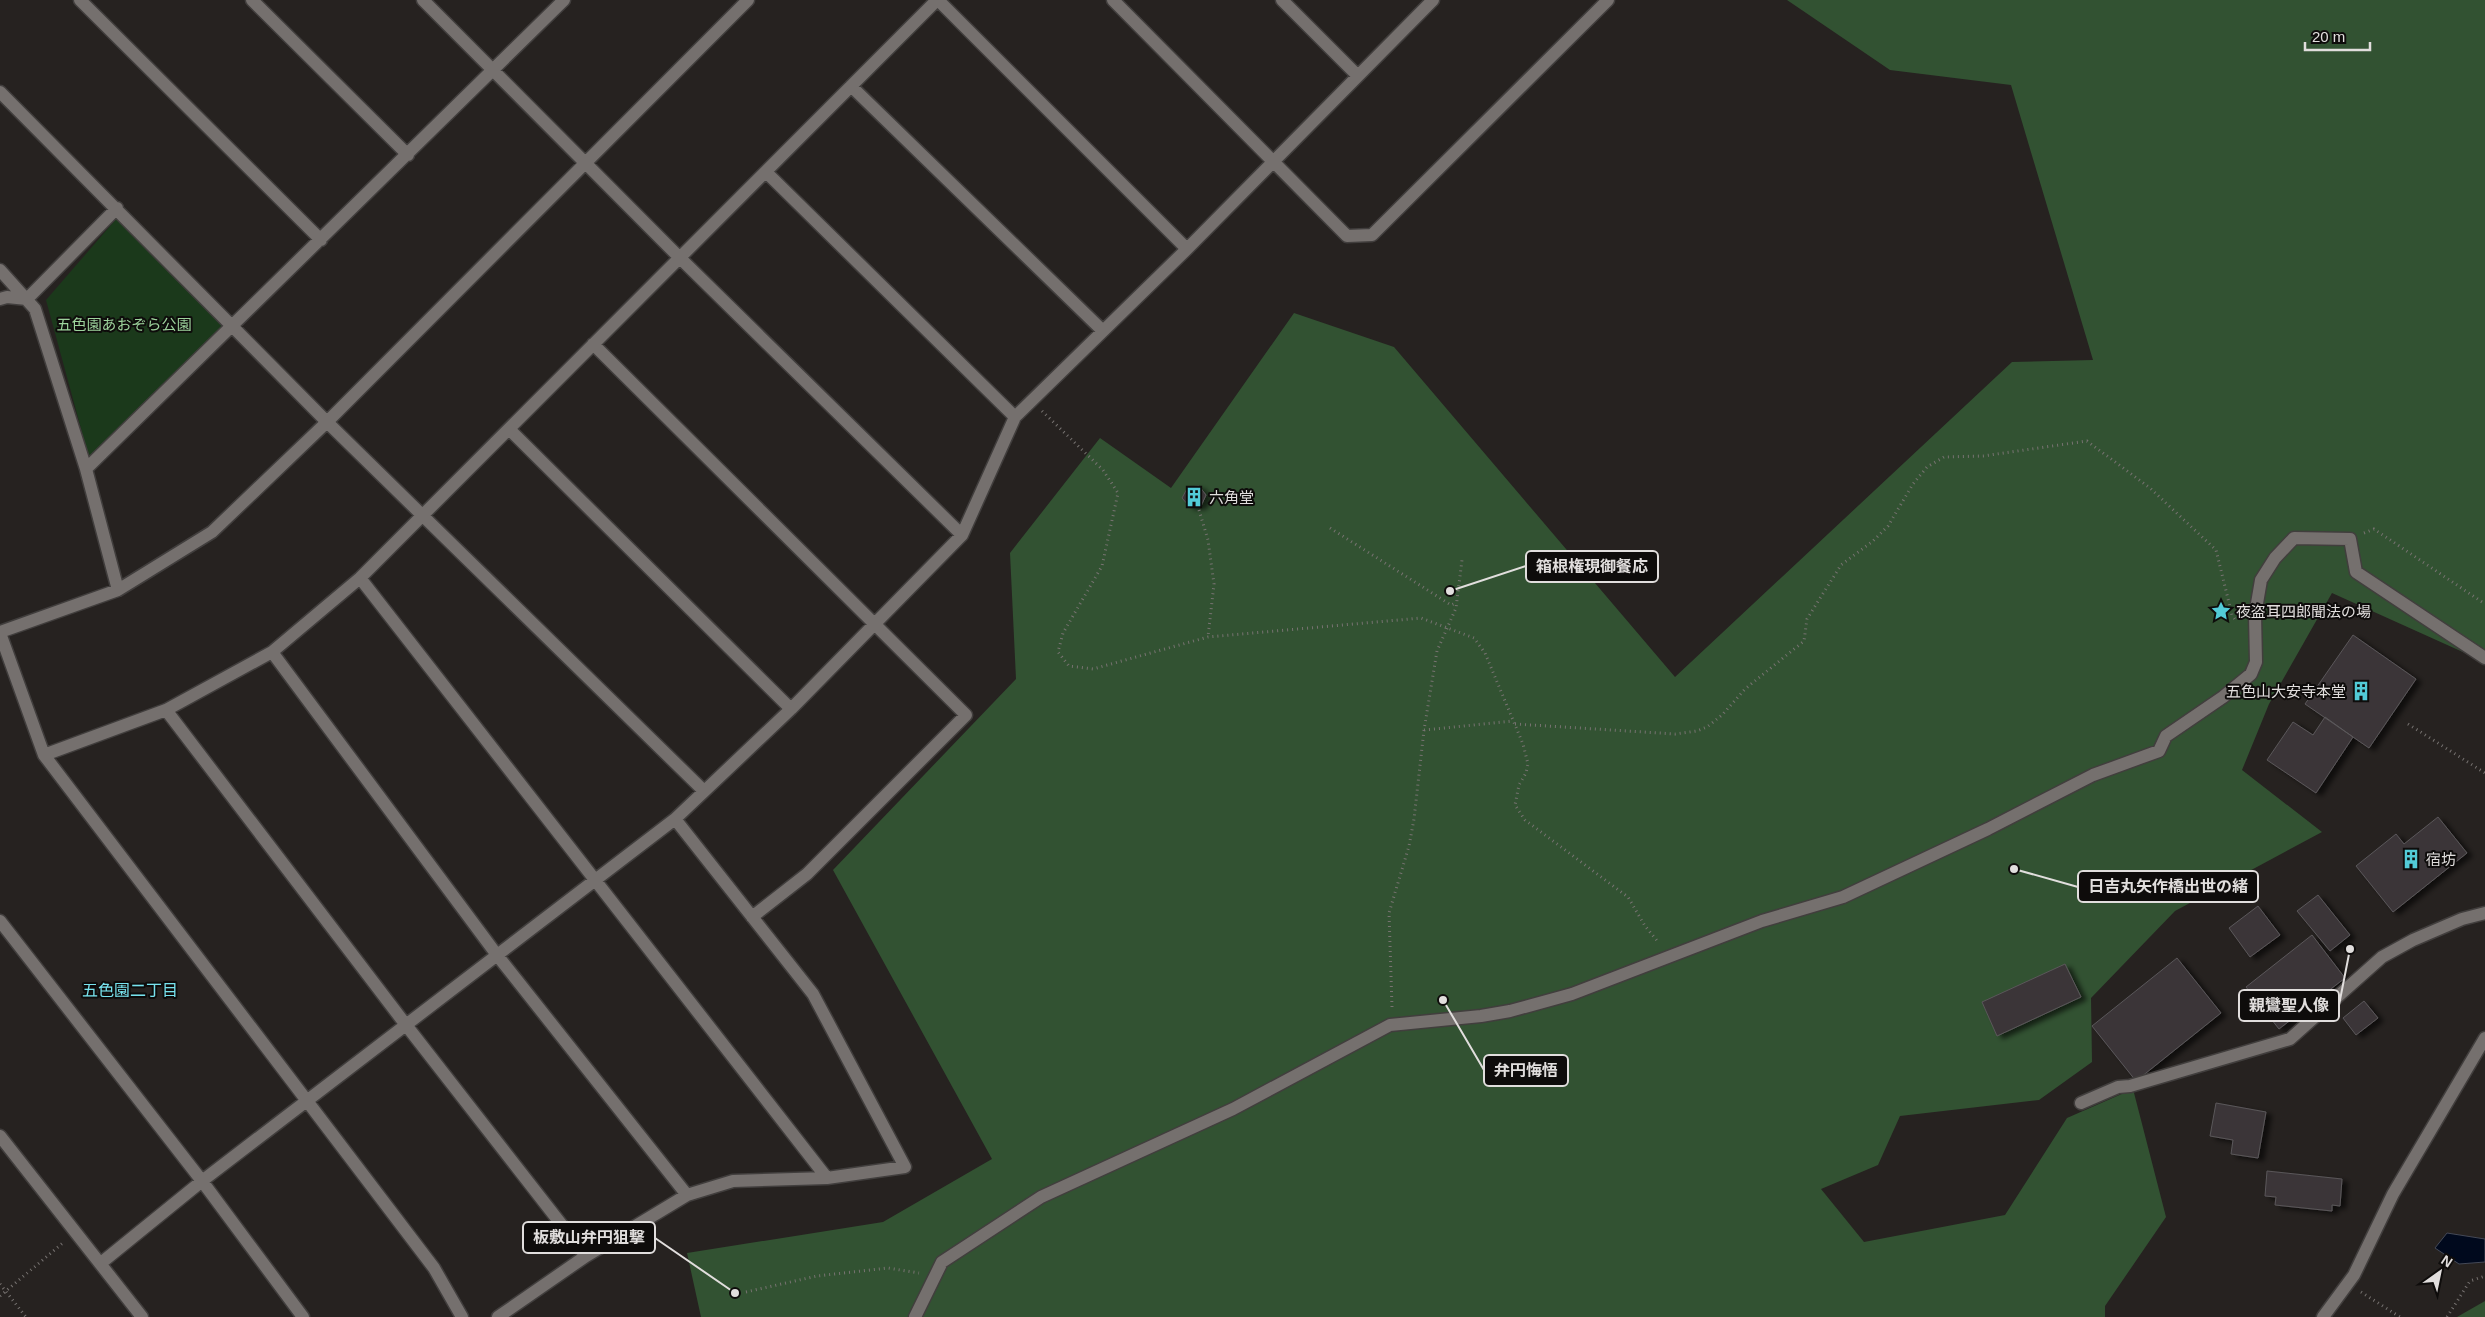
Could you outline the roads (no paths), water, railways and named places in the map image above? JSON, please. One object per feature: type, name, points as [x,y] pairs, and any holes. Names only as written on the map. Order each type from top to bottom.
[{"type":"street","points":[[80,0],[321,240]]},
{"type":"street","points":[[252,0],[408,155]]},
{"type":"street","points":[[423,0],[680,258],[962,535]]},
{"type":"street","points":[[86,469],[564,0]]},
{"type":"street","points":[[462,1317],[434,1268],[44,755],[0,632],[118,590],[212,532],[327,422],[584,162],[748,0]]},
{"type":"street","points":[[44,755],[166,710],[272,652],[360,578],[421,514],[509,429],[938,0],[1187,249]]},
{"type":"street","points":[[1113,0],[1275,161],[1347,236],[1372,235],[1608,0]]},
{"type":"street","points":[[1282,0],[1357,75]]},
{"type":"street","points":[[101,1263],[202,1182],[675,819],[790,709],[962,535],[1015,417],[1187,249],[1433,0]]},
{"type":"street","points":[[851,86],[1103,331]]},
{"type":"street","points":[[0,92],[327,422],[704,791]]},
{"type":"street","points":[[766,172],[1015,417]]},
{"type":"street","points":[[27,299],[117,208]]},
{"type":"street","points":[[0,270],[36,309],[86,469],[118,590]]},
{"type":"street","points":[[0,299],[7,297],[27,299]]},
{"type":"street","points":[[593,344],[966,715],[807,874],[752,917]]},
{"type":"street","points":[[509,429],[790,709]]},
{"type":"street","points":[[915,1317],[942,1262],[1041,1197],[1233,1110],[1390,1025],[1510,1011],[1572,994],[1762,921],[1843,897],[1988,829],[2094,775],[2159,751],[2166,736],[2223,697],[2251,674],[2256,662],[2255,615],[2262,580],[2275,558],[2294,538],[2350,539],[2356,572],[2485,658]]},
{"type":"street","points":[[360,578],[827,1178]]},
{"type":"street","points":[[272,652],[497,955],[686,1195]]},
{"type":"street","points":[[166,710],[406,1025],[586,1256]]},
{"type":"street","points":[[498,1317],[586,1256],[686,1195],[733,1181],[827,1178],[905,1167],[813,994],[675,819]]},
{"type":"street","points":[[2081,1102],[2118,1087],[2130,1086],[2290,1040],[2382,957],[2462,919],[2485,913]]},
{"type":"street","points":[[0,921],[202,1182],[303,1317]]},
{"type":"street","points":[[2323,1317],[2348,1283],[2393,1194],[2485,1038]]},
{"type":"street","points":[[0,1136],[142,1317]]},
{"type":"water","points":[[2447,1233],[2485,1239],[2485,1262],[2459,1264],[2435,1248]]},
{"type":"place","name":"六角堂","points":[[1194,497]]},
{"type":"place","name":"箱根権現御餐応","points":[[1450,591]]},
{"type":"place","name":"夜盗耳四郎聞法の場","points":[[2221,611]]},
{"type":"place","name":"五色山大安寺本堂","points":[[2361,691]]},
{"type":"place","name":"宿坊","points":[[2411,859]]},
{"type":"place","name":"日吉丸矢作橋出世の緒","points":[[2014,869]]},
{"type":"place","name":"親鸞聖人像","points":[[2350,949]]},
{"type":"place","name":"弁円悔悟","points":[[1443,1000]]},
{"type":"place","name":"板敷山弁円狙撃","points":[[735,1293]]},
{"type":"district","name":"五色園二丁目","points":[[130,990]]},
{"type":"park label","name":"五色園あおぞら公園","points":[[124,324]]}]
